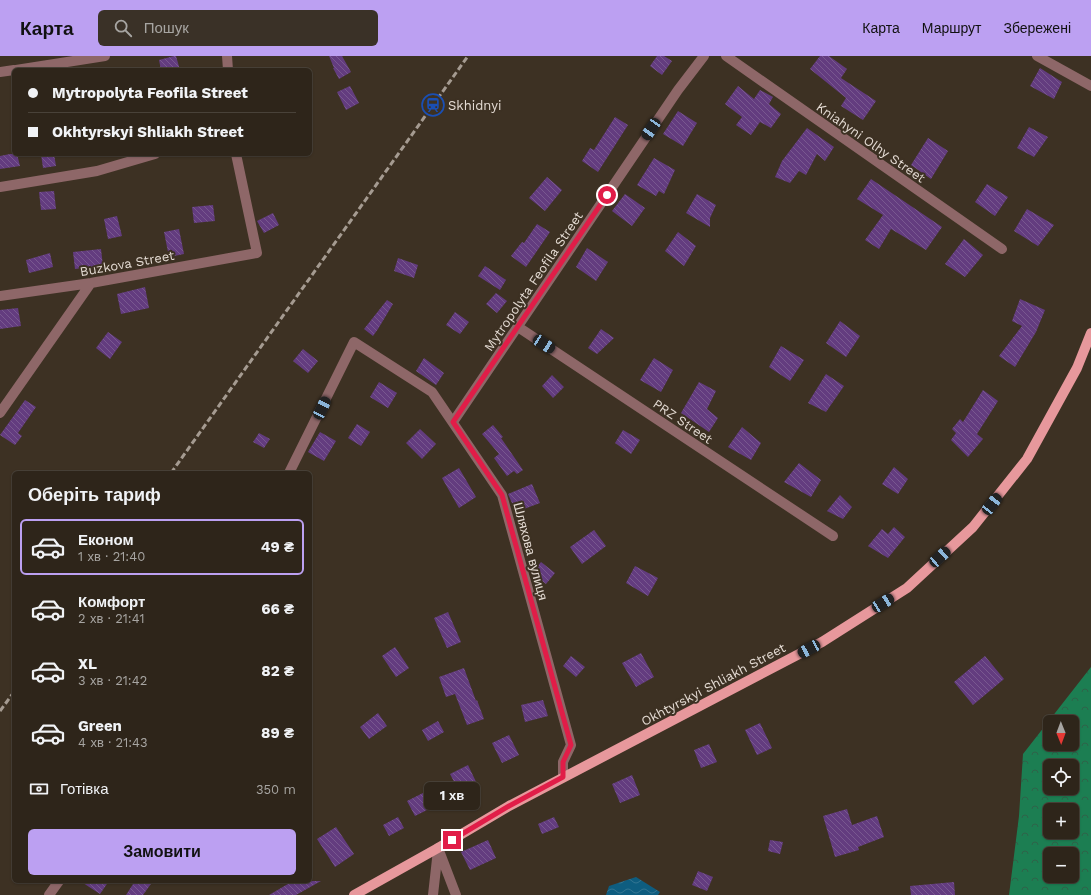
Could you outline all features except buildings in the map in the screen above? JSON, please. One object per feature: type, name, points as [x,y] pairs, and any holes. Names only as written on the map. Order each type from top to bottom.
[{"type":"main road","name":"Okhtyrskyi Shliakh Street","points":[[354,895],[509,806],[822,642],[907,588],[974,527],[1027,459],[1077,368],[1091,333]]},
{"type":"street","points":[[28,68],[105,56]]},
{"type":"street","points":[[227,56],[228,68]]},
{"type":"street","name":"Mytropolyta Feofila Street","points":[[453,422],[678,90],[704,56]]},
{"type":"street","name":"Kniahyni Olhy Street","points":[[726,56],[1002,249]]},
{"type":"street","points":[[1037,56],[1091,86]]},
{"type":"street","points":[[0,72],[12,70]]},
{"type":"street","points":[[0,187],[97,171],[148,156]]},
{"type":"street","name":"Buzkova Street","points":[[0,296],[91,283],[257,253],[236,156]]},
{"type":"street","points":[[0,413],[91,283]]},
{"type":"street","name":"PRZ Street","points":[[518,327],[833,536]]},
{"type":"street","name":"Шляхова вулиця","points":[[290,471],[354,342],[432,392],[502,495],[571,745],[563,762],[563,777]]},
{"type":"street","points":[[433,895],[438,848]]},
{"type":"street","points":[[438,848],[456,895]]},
{"type":"street","points":[[49,895],[58,883]]},
{"type":"green space","points":[[1091,667],[1091,895],[1009,895],[1019,816],[1023,754],[1043,728],[1043,751],[1079,751],[1079,715],[1053,715]]},
{"type":"water","points":[[636,877],[660,892],[658,895],[606,895],[609,886]]},
{"type":"railway","points":[[172,471],[468,56]]},
{"type":"railway","points":[[0,711],[12,695]]},
{"type":"place","name":"Skhidnyi","points":[[433,105]]},
{"type":"route","points":[[452,840],[509,806],[563,777],[563,762],[571,745],[502,495],[453,422],[607,195]]}]
